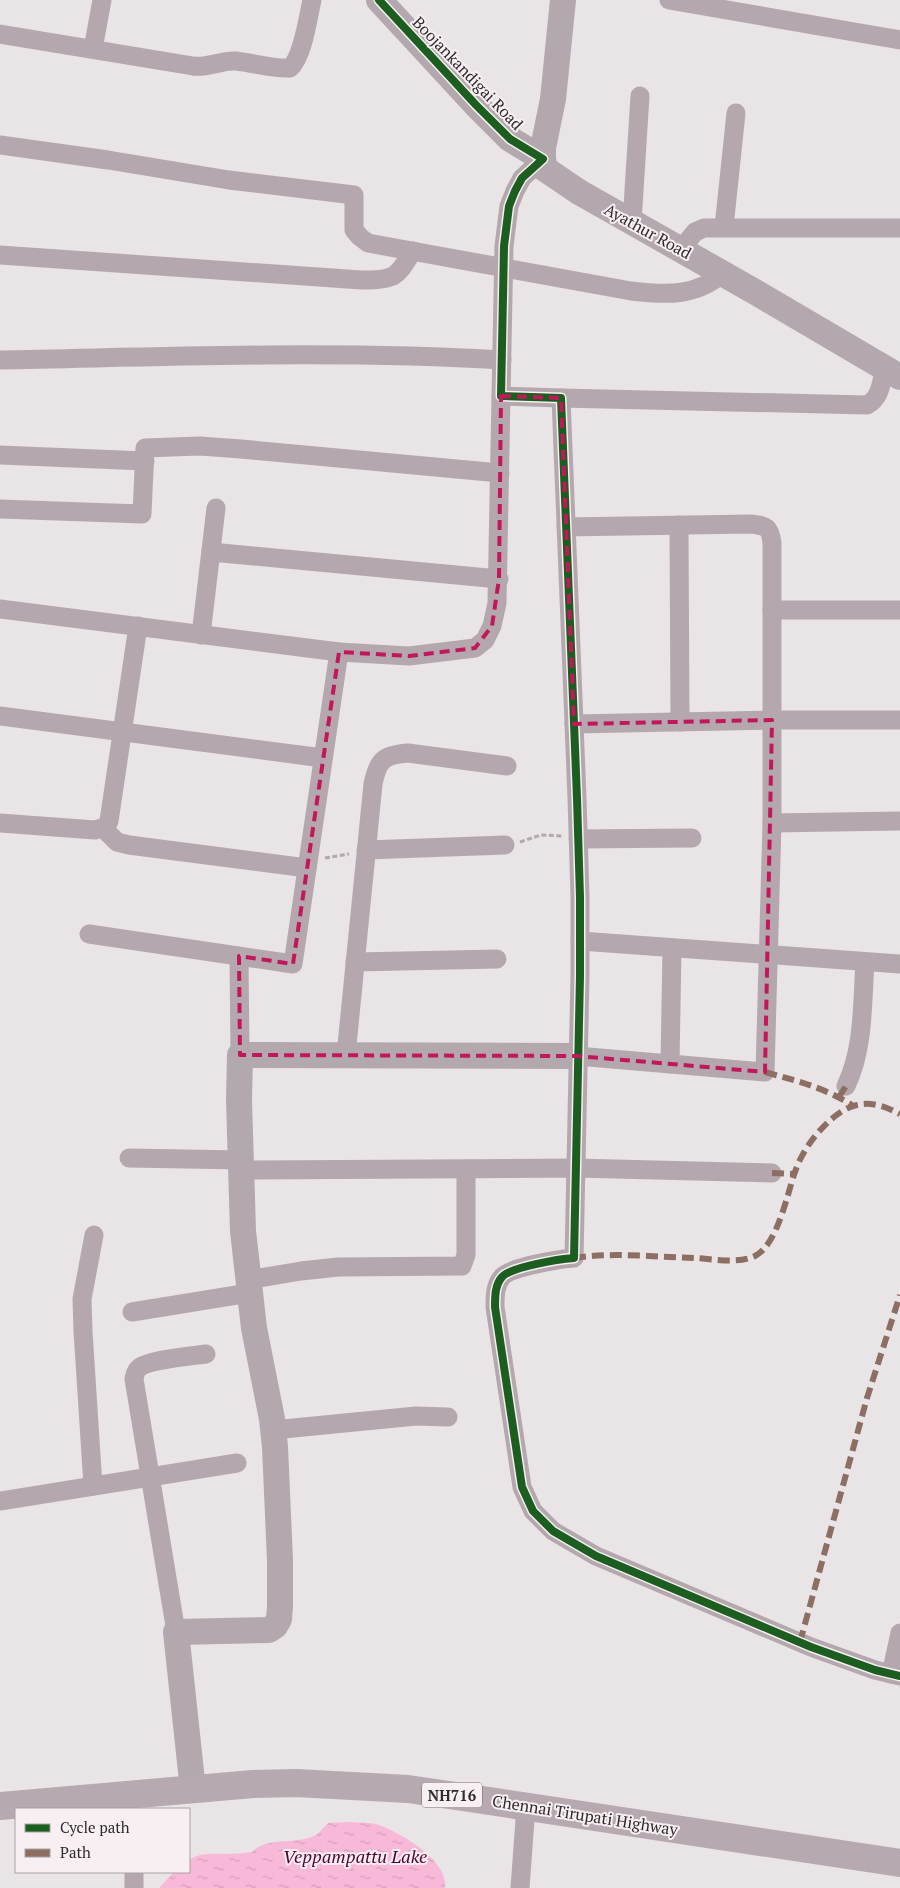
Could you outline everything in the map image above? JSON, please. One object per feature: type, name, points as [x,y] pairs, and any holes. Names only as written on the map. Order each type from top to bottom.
[{"type":"main road","name":"Chennai Tirupati Highway","points":[[0,1806],[139,1802],[193,1790],[296,1782],[408,1789],[900,1863]]},
{"type":"street","points":[[93,49],[102,0]]},
{"type":"street","points":[[0,34],[200,67],[234,61],[290,68],[296,61],[300,49],[312,0]]},
{"type":"street","name":"Boojankandigai Road","points":[[379,0],[510,139],[542,159]]},
{"type":"street","points":[[0,608],[339,652],[409,656],[475,648],[485,640],[492,626],[498,603],[503,267],[506,225],[509,206],[522,178],[542,159],[553,100],[563,0]]},
{"type":"street","points":[[674,0],[900,40]]},
{"type":"street","points":[[632,222],[640,96]]},
{"type":"street","points":[[724,227],[736,113]]},
{"type":"street","points":[[0,144],[229,180],[354,195],[354,230],[368,242],[631,291],[677,294],[712,283],[723,274]]},
{"type":"street","name":"Ayathur Road","points":[[542,159],[546,169],[579,192],[892,372]]},
{"type":"street","points":[[681,249],[695,232],[704,228],[900,228]]},
{"type":"street","points":[[0,255],[333,278],[373,279],[393,276],[402,268],[413,251]]},
{"type":"street","points":[[0,360],[355,354],[426,355],[502,360]]},
{"type":"street","points":[[501,396],[867,404],[874,401],[878,396],[892,372]]},
{"type":"street","points":[[560,398],[574,724],[580,941],[574,1258],[520,1268],[503,1275],[495,1293],[495,1307],[522,1487],[533,1511],[553,1530],[596,1556],[811,1647],[896,1675],[900,1633]]},
{"type":"street","points":[[0,509],[142,514],[145,448],[200,446],[500,473]]},
{"type":"street","points":[[0,456],[145,461]]},
{"type":"street","points":[[201,635],[216,508]]},
{"type":"street","points":[[240,1054],[577,1056],[764,1072],[772,822],[771,532],[764,525],[751,524],[566,527]]},
{"type":"street","points":[[679,525],[680,722]]},
{"type":"street","points":[[211,552],[499,579]]},
{"type":"street","points":[[772,610],[900,610]]},
{"type":"street","points":[[0,823],[95,830],[106,827],[109,821],[138,626]]},
{"type":"street","points":[[89,934],[293,964],[339,652]]},
{"type":"street","points":[[0,716],[324,758]]},
{"type":"street","points":[[574,724],[772,720],[900,720]]},
{"type":"street","points":[[346,1055],[372,784],[375,771],[381,761],[392,754],[408,753],[507,766]]},
{"type":"street","points":[[772,822],[900,821]]},
{"type":"street","points":[[102,828],[117,842],[129,845],[308,863]]},
{"type":"street","points":[[578,839],[692,838]]},
{"type":"street","points":[[366,850],[505,845]]},
{"type":"street","points":[[580,941],[865,963],[900,964]]},
{"type":"street","points":[[670,1064],[672,948]]},
{"type":"street","points":[[176,1632],[268,1630],[275,1626],[279,1619],[280,1560],[273,1430],[254,1328],[243,1231],[239,956]]},
{"type":"street","points":[[355,962],[497,959]]},
{"type":"street","points":[[846,1086],[854,1070],[858,1055],[865,963]]},
{"type":"street","points":[[129,1158],[241,1165],[466,1169],[575,1168],[772,1173]]},
{"type":"street","points":[[132,1312],[248,1286],[301,1271],[338,1267],[462,1266],[466,1255],[466,1169]]},
{"type":"street","points":[[93,1486],[82,1299],[94,1234]]},
{"type":"street","points":[[193,1790],[176,1632],[135,1390],[136,1372],[140,1367],[149,1363],[206,1354]]},
{"type":"street","points":[[273,1430],[416,1416],[448,1417]]},
{"type":"street","points":[[0,1501],[237,1463]]},
{"type":"street","points":[[520,1888],[526,1806]]},
{"type":"street","points":[[134,1873],[134,1888]]},
{"type":"path","points":[[505,845],[551,834],[578,839]]},
{"type":"path","points":[[308,863],[366,850]]},
{"type":"highlighted area","points":[[501,396],[561,398],[574,724],[772,720],[765,1072],[577,1056],[240,1055],[239,956],[293,964],[339,652],[409,656],[475,648],[492,626],[499,579]]},
{"type":"water","name":"Veppampattu Lake","points":[[328,1823],[369,1823],[379,1825],[399,1834],[432,1858],[444,1878],[445,1888],[159,1888],[173,1873],[190,1873],[190,1860],[198,1856],[252,1852],[259,1847],[274,1842],[308,1838],[316,1835]]},
{"type":"marked path","points":[[765,1072],[820,1089],[852,1105]]},
{"type":"marked path","points":[[839,1097],[846,1086]]},
{"type":"marked path","points":[[574,1258],[619,1255],[741,1260],[755,1256],[763,1250],[776,1230],[795,1172],[802,1157],[816,1135],[834,1117],[850,1107],[866,1104],[882,1106],[900,1114]]},
{"type":"marked path","points":[[772,1173],[794,1174]]},
{"type":"marked path","points":[[800,1642],[867,1398],[900,1295]]},
{"type":"cycle path","points":[[379,0],[510,139],[543,159],[522,178],[509,206],[504,246],[501,396],[561,398],[577,798],[580,976],[574,1258],[536,1264],[507,1273],[500,1280],[495,1295],[495,1307],[522,1487],[533,1511],[553,1531],[596,1556],[811,1647],[875,1670],[900,1676]]}]
